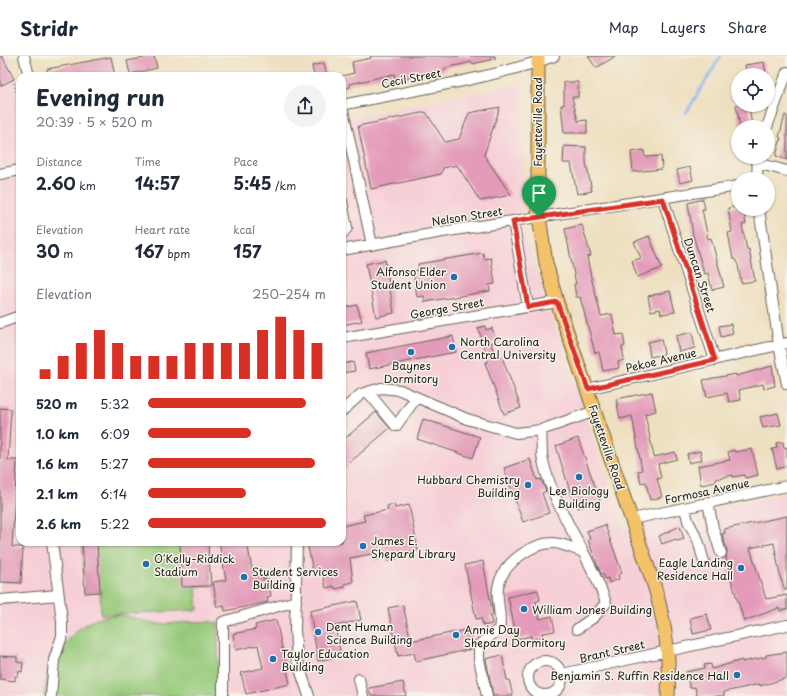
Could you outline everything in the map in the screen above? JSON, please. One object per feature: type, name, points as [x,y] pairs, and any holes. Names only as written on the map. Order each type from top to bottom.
[{"type":"main road","name":"Fayetteville Road","points":[[538,59],[539,217],[546,263],[557,302],[657,593],[665,626],[668,651],[668,696]]},
{"type":"street","points":[[24,56],[28,72]]},
{"type":"street","name":"Cecil Street","points":[[346,103],[482,76],[538,59],[554,56]]},
{"type":"street","points":[[770,120],[787,72]]},
{"type":"street","points":[[346,123],[372,245]]},
{"type":"street","points":[[769,164],[787,171]]},
{"type":"street","points":[[0,174],[16,171]]},
{"type":"street","name":"Nelson Street","points":[[346,249],[513,221],[663,199],[731,187]]},
{"type":"street","name":"Duncan Street","points":[[663,199],[715,360]]},
{"type":"street","points":[[760,216],[783,344],[787,384]]},
{"type":"street","points":[[346,219],[348,228],[346,230]]},
{"type":"street","points":[[513,221],[528,307]]},
{"type":"street","name":"George Street","points":[[346,337],[557,302]]},
{"type":"street","points":[[0,322],[16,317]]},
{"type":"street","name":"Pekoe Avenue","points":[[588,389],[783,344]]},
{"type":"street","points":[[346,407],[361,394],[381,388],[400,390],[467,419],[516,433],[541,430],[595,411]]},
{"type":"street","points":[[368,392],[396,426],[416,398]]},
{"type":"street","points":[[541,430],[543,460],[560,507],[601,587],[606,602],[594,617],[577,629]]},
{"type":"street","name":"Formosa Avenue","points":[[632,519],[787,486]]},
{"type":"street","points":[[708,502],[713,528],[721,553]]},
{"type":"street","points":[[685,508],[688,521],[698,540],[704,562]]},
{"type":"street","points":[[487,696],[479,659],[480,646],[499,629],[497,598],[499,582],[513,560],[521,553],[547,544],[555,543],[583,552]]},
{"type":"street","points":[[51,696],[54,660],[62,636],[62,621],[52,546]]},
{"type":"street","points":[[297,546],[297,660],[309,696]]},
{"type":"street","points":[[0,600],[58,595]]},
{"type":"street","points":[[223,696],[223,622],[296,601]]},
{"type":"street","name":"Brant Street","points":[[562,674],[787,624]]},
{"type":"street","points":[[359,679],[363,696]]},
{"type":"path","points":[[14,79],[16,88]]},
{"type":"shaded area","name":"North Carolina Central University","points":[[0,56],[10,56],[16,82],[16,546],[346,546],[346,119],[523,83],[523,230],[623,528],[787,493],[787,696],[0,696]]},
{"type":"green space","name":"O'Kelly-Riddick Stadium","points":[[82,546],[208,546],[211,586],[196,587],[198,610],[101,615],[100,592],[85,593]]},
{"type":"green space","points":[[121,615],[155,624],[204,621],[218,623],[218,696],[44,696],[53,650],[61,652],[66,643],[78,629],[85,624],[101,618]]},
{"type":"building","points":[[0,56],[2,56],[14,79],[0,86]]},
{"type":"building","points":[[154,56],[157,68],[139,72],[130,72],[127,61]]},
{"type":"building","points":[[370,56],[495,56],[495,59],[472,64],[472,62],[445,68],[445,70],[396,80],[394,74],[350,84],[350,87],[346,88],[346,75],[354,73],[352,62],[371,58]]},
{"type":"building","points":[[588,56],[616,56],[596,68]]},
{"type":"building","points":[[111,57],[114,72],[47,72],[47,69]]},
{"type":"building","points":[[764,62],[765,68],[746,68],[745,65]]},
{"type":"building","points":[[324,63],[326,72],[313,72],[312,66]]},
{"type":"building","points":[[564,82],[578,82],[578,97],[572,97],[578,121],[587,120],[587,133],[564,133],[561,105],[564,105]]},
{"type":"building","points":[[500,107],[484,155],[511,195],[480,201],[457,165],[443,168],[441,174],[371,189],[358,126],[426,112],[445,142],[459,139],[469,113]]},
{"type":"building","points":[[737,112],[750,112],[751,120],[739,120]]},
{"type":"building","points":[[785,115],[787,116],[787,160],[776,156]]},
{"type":"building","points":[[564,146],[586,147],[586,163],[592,191],[577,194],[571,163],[563,163]]},
{"type":"building","points":[[644,150],[645,157],[661,156],[662,169],[633,172],[631,152]]},
{"type":"building","points":[[690,167],[693,180],[680,183],[677,170]]},
{"type":"building","points":[[703,199],[705,209],[702,209],[708,239],[711,238],[724,287],[712,290],[708,273],[704,274],[693,235],[688,203]]},
{"type":"building","points":[[731,207],[731,216],[744,216],[746,224],[742,225],[747,250],[749,249],[755,281],[741,283],[738,265],[735,259],[733,259],[728,233],[732,232],[728,208]]},
{"type":"building","points":[[582,225],[591,256],[587,257],[601,316],[612,314],[616,335],[623,334],[625,346],[622,347],[624,360],[618,362],[619,368],[603,371],[599,352],[595,353],[580,297],[576,297],[574,284],[576,284],[565,229]]},
{"type":"building","points":[[649,236],[662,268],[637,277],[632,261],[641,258],[634,242]]},
{"type":"building","name":"Alfonso Elder Student Union","points":[[483,253],[484,259],[491,258],[495,284],[489,285],[490,291],[425,302],[424,296],[417,297],[413,271],[419,270],[418,264]]},
{"type":"building","points":[[385,260],[394,313],[376,317],[366,264]]},
{"type":"building","points":[[670,291],[675,312],[661,314],[660,309],[651,311],[648,296]]},
{"type":"building","points":[[357,305],[362,321],[346,324],[346,307]]},
{"type":"building","points":[[731,324],[733,334],[721,337],[719,326]]},
{"type":"building","points":[[485,326],[486,330],[492,328],[496,341],[491,343],[495,356],[498,358],[502,357],[521,408],[504,414],[485,363],[488,362],[488,359],[478,328]]},
{"type":"building","points":[[692,332],[695,348],[679,352],[676,336]]},
{"type":"building","name":"Baynes Dormitory","points":[[453,336],[456,352],[369,369],[366,353]]},
{"type":"building","points":[[661,339],[664,354],[650,357],[648,342]]},
{"type":"building","points":[[353,362],[355,371],[346,372],[346,363]]},
{"type":"building","points":[[772,366],[775,386],[764,389],[763,384],[739,390],[741,400],[729,402],[727,393],[707,397],[703,380],[736,374],[736,376]]},
{"type":"building","points":[[652,392],[656,411],[645,414],[654,457],[675,452],[677,459],[658,464],[661,478],[657,479],[662,497],[650,500],[646,482],[641,483],[638,471],[642,470],[632,416],[620,419],[616,399]]},
{"type":"building","points":[[0,408],[11,409],[8,460],[16,460],[12,547],[23,547],[21,583],[0,582]]},
{"type":"building","points":[[376,412],[390,428],[346,466],[346,438]]},
{"type":"building","points":[[778,413],[781,425],[763,428],[760,417]]},
{"type":"building","points":[[423,419],[480,437],[473,458],[417,439]]},
{"type":"building","name":"Lee Biology Building","points":[[578,438],[600,501],[578,508],[575,500],[573,501],[556,446]]},
{"type":"building","points":[[783,442],[784,448],[787,447],[787,466],[777,469],[772,449],[777,448],[776,443]]},
{"type":"building","points":[[752,449],[758,475],[745,478],[744,475],[733,477],[733,475],[716,479],[716,482],[701,485],[698,466],[730,460],[728,452],[734,450],[735,452]]},
{"type":"building","points":[[700,451],[702,460],[689,463],[687,454]]},
{"type":"building","name":"Hubbard Chemistry Building","points":[[530,459],[537,480],[541,479],[546,491],[542,493],[549,513],[523,522],[504,468]]},
{"type":"building","name":"James E. Shepard Library","points":[[394,504],[395,508],[409,505],[418,550],[396,555],[397,559],[387,561],[387,558],[373,560],[372,554],[350,558],[353,582],[344,584],[345,587],[335,589],[334,586],[326,588],[322,570],[313,572],[308,546],[346,546],[346,525],[365,521],[363,515],[388,510],[387,506]]},
{"type":"building","name":"Eagle Landing Residence Hall","points":[[787,516],[787,590],[785,590],[780,576],[774,543],[750,548],[766,599],[787,595],[787,609],[780,611],[779,608],[744,621],[728,569],[726,558],[727,551],[722,534],[725,533],[724,529]]},
{"type":"building","points":[[605,525],[622,573],[618,575],[619,579],[609,583],[608,578],[605,579],[603,573],[601,574],[588,540],[590,539],[587,531]]},
{"type":"building","points":[[680,526],[684,539],[677,541],[676,539],[662,544],[659,536]]},
{"type":"building","points":[[82,546],[97,546],[100,592],[85,593]]},
{"type":"building","points":[[180,546],[208,546],[211,586],[182,587]]},
{"type":"building","name":"Student Services Building","points":[[220,546],[248,546],[253,575],[262,573],[263,579],[268,578],[271,596],[267,597],[268,602],[225,611],[224,606],[217,607],[213,582],[226,580]]},
{"type":"building","points":[[483,561],[493,615],[490,616],[492,624],[483,626],[481,618],[476,619],[465,565]]},
{"type":"building","name":"William Jones Building","points":[[538,590],[540,600],[536,601],[540,619],[552,616],[555,631],[542,633],[543,637],[531,639],[531,636],[517,639],[508,597]]},
{"type":"building","name":"Dent Human Science Building","points":[[357,601],[361,620],[335,626],[341,656],[318,661],[310,611]]},
{"type":"building","name":"Annie Day Shepard Dormitory","points":[[403,605],[411,641],[470,629],[472,649],[416,661],[414,653],[398,656],[388,608]]},
{"type":"building","points":[[707,614],[711,630],[693,634],[690,618]]},
{"type":"building","name":"Taylor Education Building","points":[[276,620],[290,684],[246,694],[241,673],[263,668],[258,645],[236,650],[233,634],[256,629],[255,625]]},
{"type":"building","name":"Benjamin S. Ruffin Residence Hall","points":[[787,652],[787,678],[760,686],[760,684],[724,692],[724,696],[697,696],[695,687],[690,688],[686,672],[705,668],[704,665],[711,664],[712,669],[742,660],[742,662],[766,657],[766,655]]},
{"type":"building","points":[[502,655],[507,680],[509,680],[513,696],[493,696],[486,659]]},
{"type":"building","points":[[0,656],[17,657],[17,662],[23,663],[22,672],[19,671],[18,676],[15,676],[15,681],[0,679]]},
{"type":"building","points":[[403,682],[406,696],[371,696],[369,688]]},
{"type":"waterway","points":[[686,113],[721,56]]},
{"type":"place","name":"Alfonso Elder Student Union","points":[[454,277]]},
{"type":"place","name":"North Carolina Central University","points":[[452,347]]},
{"type":"place","name":"Baynes Dormitory","points":[[411,352]]},
{"type":"place","name":"Lee Biology Building","points":[[579,477]]},
{"type":"place","name":"Hubbard Chemistry Building","points":[[528,485]]},
{"type":"place","name":"James E. Shepard Library","points":[[363,546]]},
{"type":"place","name":"O'Kelly-Riddick Stadium","points":[[146,564]]},
{"type":"place","name":"Eagle Landing Residence Hall","points":[[741,568]]},
{"type":"place","name":"Student Services Building","points":[[244,577]]},
{"type":"place","name":"William Jones Building","points":[[524,609]]},
{"type":"place","name":"Dent Human Science Building","points":[[318,632]]},
{"type":"place","name":"Annie Day Shepard Dormitory","points":[[456,635]]},
{"type":"place","name":"Taylor Education Building","points":[[273,659]]},
{"type":"place","name":"Benjamin S. Ruffin Residence Hall","points":[[737,675]]},
{"type":"route","points":[[663,199],[715,360],[588,389],[557,302],[528,307],[513,221],[539,217],[663,199]]}]
